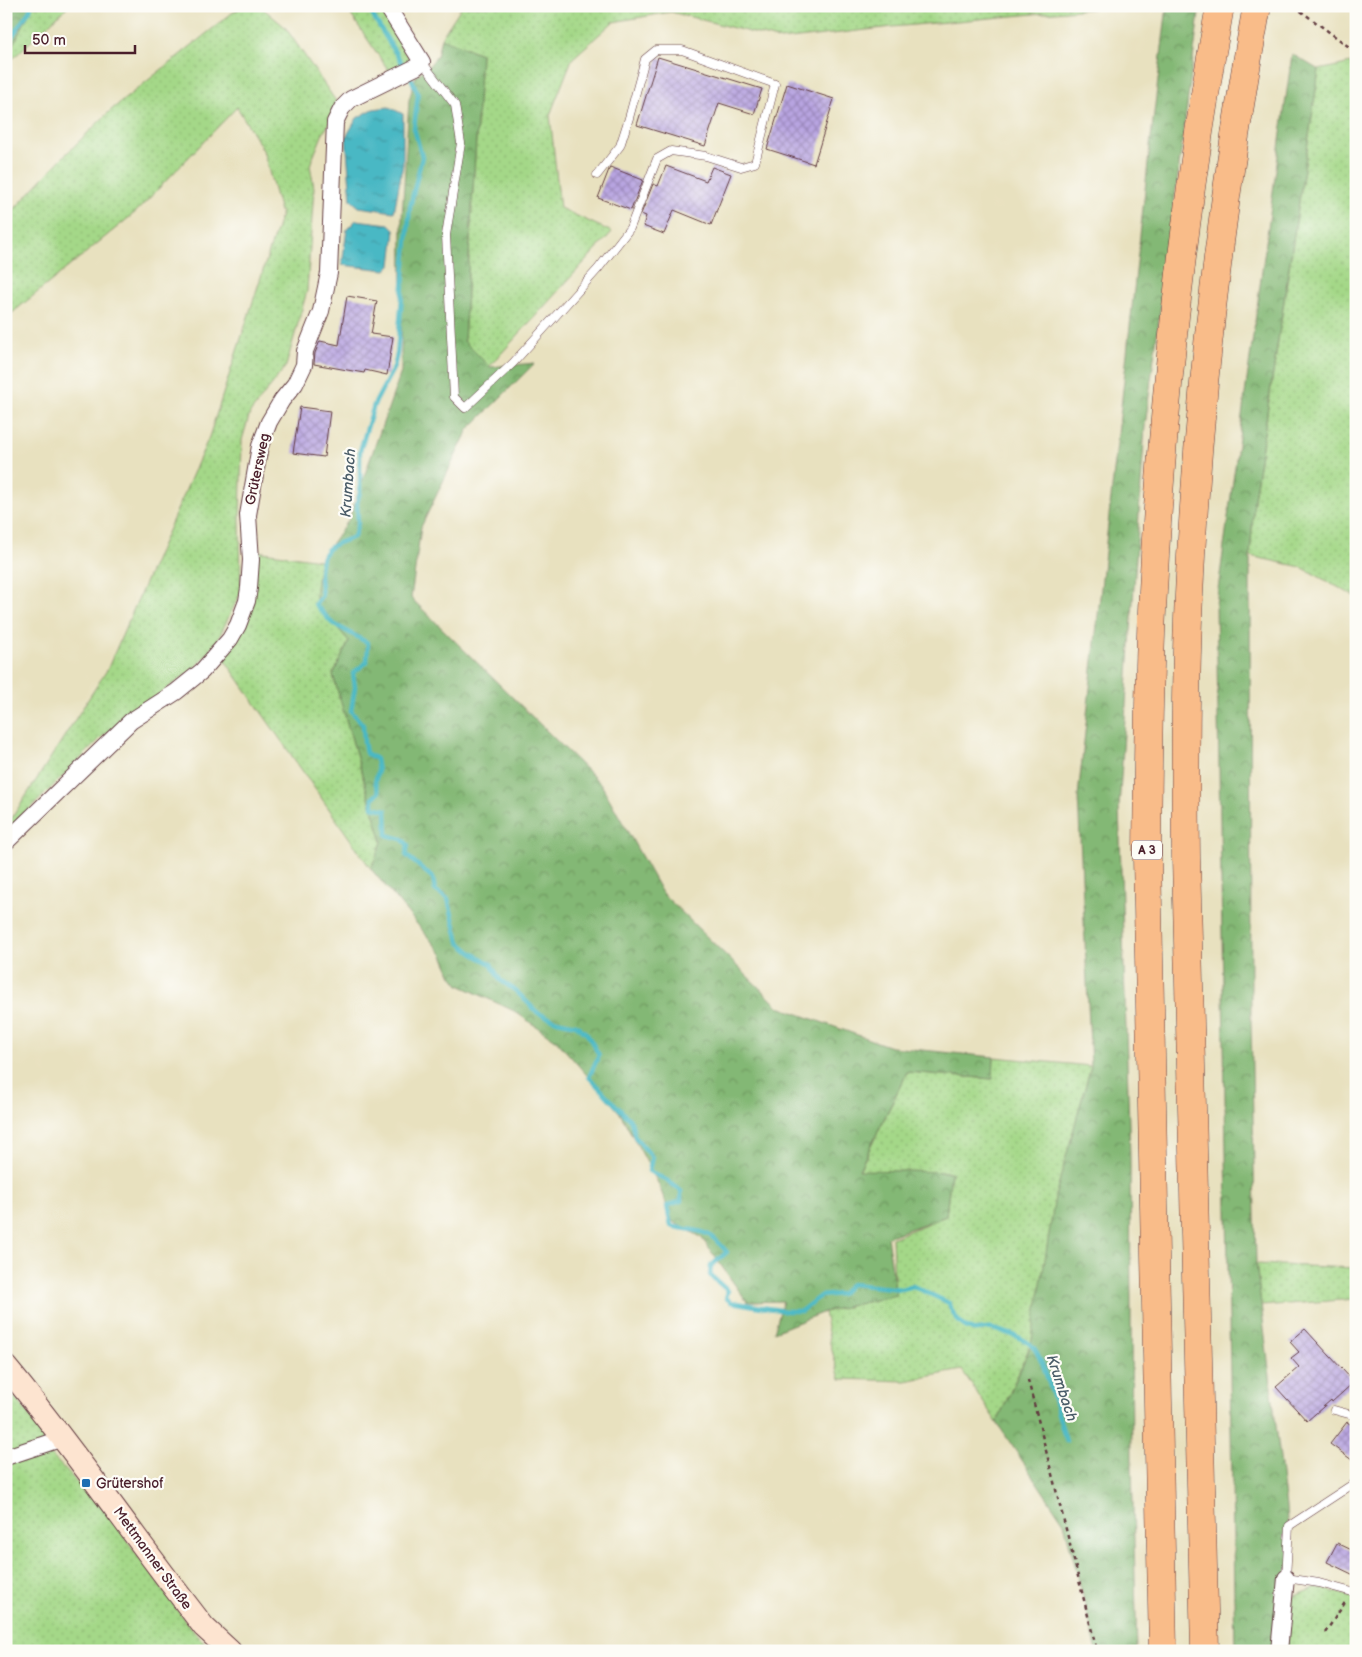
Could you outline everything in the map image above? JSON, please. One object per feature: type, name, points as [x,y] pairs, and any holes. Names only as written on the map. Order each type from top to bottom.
[{"type":"highway","name":"A 3","points":[[1163,1651],[1147,857],[1148,719],[1155,563],[1172,345],[1193,174],[1220,6]]},
{"type":"highway","points":[[1205,1651],[1186,857],[1185,733],[1189,595],[1197,462],[1209,331],[1247,60],[1257,6]]},
{"type":"main road","name":"Mettmanner Straße","points":[[6,1367],[63,1438],[204,1627],[230,1651]]},
{"type":"street","points":[[387,6],[419,65]]},
{"type":"street","name":"Grütersweg","points":[[6,842],[131,721],[176,692],[202,670],[224,646],[238,625],[247,601],[249,588],[251,560],[248,515],[260,446],[269,422],[282,400],[295,384],[304,365],[305,350],[321,311],[329,273],[334,122],[342,108],[351,99],[419,65]]},
{"type":"street","points":[[6,1457],[63,1438]]},
{"type":"street","points":[[1280,1651],[1286,1578]]},
{"type":"lane","points":[[419,65],[456,105],[461,143],[446,234],[454,397],[466,408],[513,363],[598,269],[630,228],[658,159],[670,151],[706,156],[741,167],[756,163],[775,84],[682,50],[656,50],[644,59],[620,146],[597,175]]},
{"type":"lane","points":[[1334,1410],[1356,1416]]},
{"type":"lane","points":[[1354,1593],[1318,1583],[1286,1578],[1289,1526],[1356,1482]]},
{"type":"path","points":[[1294,6],[1356,52]]},
{"type":"path","points":[[1028,1380],[1097,1651]]},
{"type":"path","points":[[1325,1633],[1354,1593]]},
{"type":"green space","points":[[6,6],[33,6],[6,58]]},
{"type":"green space","points":[[33,6],[68,6],[6,65],[6,58]]},
{"type":"green space","points":[[244,6],[260,6],[285,27],[340,107],[323,133],[310,165],[314,188],[307,291],[286,366],[250,413],[242,440],[241,592],[216,643],[195,668],[103,736],[6,833],[6,827],[107,670],[209,437],[281,215],[263,150],[237,107],[137,211],[6,318],[6,218],[60,160],[111,110],[232,13]]},
{"type":"green space","points":[[345,6],[385,6],[412,52],[412,65],[393,77]]},
{"type":"green space","points":[[462,6],[1121,6],[892,27],[781,40],[671,12],[613,22],[572,59],[550,115],[560,208],[612,232],[489,367],[464,341],[481,54],[441,38]]},
{"type":"green space","points":[[1167,6],[1200,6],[1145,426],[1119,807],[1130,1156],[1132,1465],[1137,1651],[1097,1651],[1064,1523],[997,1423],[1031,1345],[1055,1197],[1091,1066],[1078,796]]},
{"type":"green space","points":[[441,38],[481,54],[464,341],[490,367],[535,363],[468,430],[421,527],[411,598],[601,784],[662,893],[779,1007],[891,1047],[994,1057],[993,1079],[907,1072],[859,1170],[951,1172],[946,1216],[887,1237],[896,1295],[824,1312],[774,1332],[783,1301],[747,1302],[701,1237],[673,1222],[658,1183],[620,1113],[557,1041],[514,1011],[459,985],[452,976],[443,955],[371,869],[382,842],[333,675],[349,641],[316,603],[316,588],[320,560],[349,519],[401,372],[402,218],[409,100],[416,76],[428,67],[437,56]]},
{"type":"green space","points":[[1292,54],[1319,70],[1254,499],[1250,556],[1251,1021],[1256,1263],[1286,1507],[1293,1597],[1287,1651],[1235,1651],[1216,604]]},
{"type":"green space","points":[[1351,63],[1356,78],[1356,597],[1301,567],[1250,556],[1254,499],[1319,70]]},
{"type":"green space","points":[[256,551],[320,560],[316,603],[349,641],[333,675],[382,842],[371,869],[222,656]]},
{"type":"green space","points":[[994,1057],[1091,1066],[1079,1110],[1032,1341],[997,1423],[962,1370],[905,1381],[840,1379],[824,1312],[895,1295],[892,1238],[946,1216],[951,1172],[859,1171],[907,1072],[992,1079]]},
{"type":"green space","points":[[1256,1264],[1356,1268],[1356,1299],[1261,1306]]},
{"type":"green space","points":[[6,1387],[33,1419],[50,1454],[78,1483],[88,1487],[189,1626],[212,1651],[6,1651]]},
{"type":"green space","points":[[1316,1587],[1356,1598],[1356,1651],[1287,1651],[1293,1597]]},
{"type":"water","points":[[389,107],[403,114],[403,164],[394,212],[359,207],[351,200],[346,137],[357,118],[373,109]]},
{"type":"water","points":[[356,220],[389,224],[395,230],[391,265],[386,270],[342,265],[347,229]]},
{"type":"building","points":[[658,57],[762,89],[754,114],[719,103],[705,146],[637,125]]},
{"type":"building","points":[[787,84],[834,99],[814,164],[767,149]]},
{"type":"building","points":[[666,166],[706,181],[712,167],[731,174],[711,225],[674,210],[664,234],[643,226],[646,216],[641,214],[653,184],[658,186]]},
{"type":"building","points":[[610,167],[643,180],[631,210],[598,198]]},
{"type":"building","points":[[347,296],[377,301],[371,334],[393,337],[387,375],[365,370],[364,373],[314,364],[315,353],[320,341],[339,345]]},
{"type":"building","points":[[300,407],[330,411],[324,457],[293,453]]},
{"type":"building","points":[[1305,1329],[1354,1382],[1307,1421],[1276,1387],[1299,1367],[1291,1358],[1299,1352],[1290,1342]]},
{"type":"building","points":[[1347,1422],[1356,1428],[1356,1463],[1330,1444]]},
{"type":"building","points":[[1337,1543],[1356,1552],[1356,1576],[1327,1562]]},
{"type":"waterway","points":[[6,45],[31,6]]},
{"type":"waterway","name":"Krumbach","points":[[367,6],[412,80],[418,94],[414,128],[422,157],[410,207],[397,354],[394,367],[374,405],[360,451],[360,492],[357,503],[358,523],[354,537],[328,549],[322,559],[320,571],[322,595],[315,604],[332,623],[368,643],[367,662],[353,673],[355,687],[351,711],[363,725],[366,753],[376,759],[378,771],[375,782],[379,792],[373,798],[373,807],[386,810],[387,835],[402,839],[408,845],[406,855],[433,878],[435,890],[448,899],[459,942],[472,953],[491,964],[500,980],[516,991],[538,1013],[557,1021],[576,1025],[587,1034],[599,1055],[589,1077],[631,1121],[635,1137],[652,1157],[649,1171],[668,1181],[681,1191],[681,1201],[667,1206],[671,1226],[706,1233],[716,1240],[727,1252],[711,1266],[710,1275],[728,1291],[726,1298],[731,1302],[786,1311],[801,1311],[820,1296],[841,1294],[851,1284],[902,1289],[913,1286],[949,1303],[957,1320],[964,1326],[973,1330],[992,1329],[1003,1332],[1020,1338],[1033,1347],[1038,1354],[1047,1377],[1066,1441]]},
{"type":"place","name":"Grütershof","points":[[86,1483]]}]
